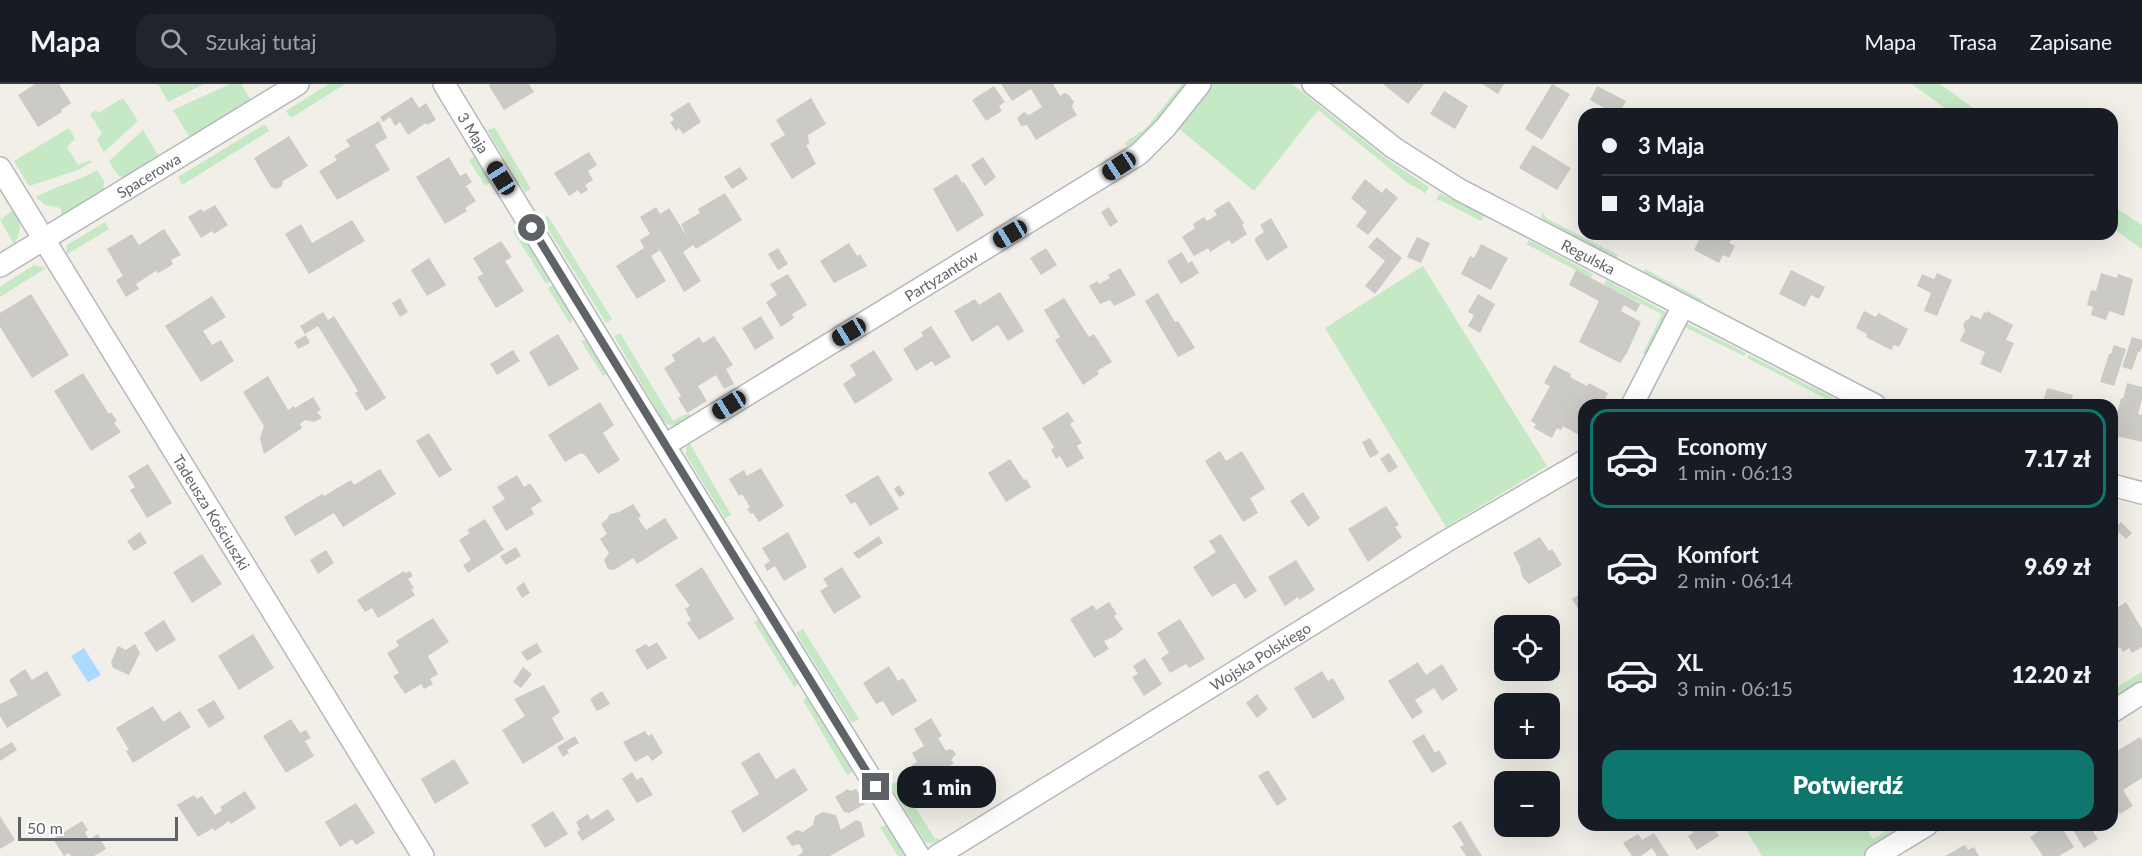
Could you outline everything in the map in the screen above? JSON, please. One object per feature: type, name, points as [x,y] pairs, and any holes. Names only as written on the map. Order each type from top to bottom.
[{"type":"street","name":"Spacerowa","points":[[0,266],[298,84]]},
{"type":"street","name":"3 Maja","points":[[444,84],[919,856]]},
{"type":"street","name":"Partyzantów","points":[[665,445],[1139,154],[1165,128],[1200,84]]},
{"type":"street","name":"Regulska","points":[[1314,84],[1416,164],[1480,200],[1863,399]]},
{"type":"street","name":"Tadeusza Kościuszki","points":[[0,168],[423,856]]},
{"type":"street","points":[[1635,399],[1683,306]]},
{"type":"street","name":"Wojska Polskiego","points":[[937,856],[1445,542],[1578,464]]},
{"type":"street","points":[[2118,486],[2142,493]]},
{"type":"street","points":[[2118,708],[2142,693]]},
{"type":"street","points":[[1876,856],[1917,831]]},
{"type":"green space","points":[[158,84],[204,84],[168,102]]},
{"type":"green space","points":[[230,84],[241,84],[251,100],[190,138],[173,110]]},
{"type":"green space","points":[[329,84],[345,84],[291,118],[286,111]]},
{"type":"green space","points":[[1182,84],[1191,84],[1161,122],[1130,150],[1124,143],[1145,129]]},
{"type":"green space","points":[[1210,84],[1292,84],[1384,157],[1429,187],[1424,195],[1423,191],[1409,184],[1318,110],[1254,191],[1178,128]]},
{"type":"green space","points":[[1912,84],[1940,84],[1974,108],[1945,108]]},
{"type":"green space","points":[[123,98],[138,121],[104,152],[97,140],[102,133],[90,114],[96,110],[98,113]]},
{"type":"green space","points":[[265,124],[269,131],[182,185],[178,177]]},
{"type":"green space","points":[[69,128],[75,139],[67,147],[78,165],[91,160],[92,162],[78,170],[29,186],[14,161]]},
{"type":"green space","points":[[495,128],[531,189],[525,192],[487,130]]},
{"type":"green space","points":[[143,130],[159,157],[126,178],[120,176],[109,161]]},
{"type":"green space","points":[[477,155],[493,181],[485,186],[469,160]]},
{"type":"green space","points":[[97,170],[104,181],[103,192],[71,212],[61,215],[61,208],[45,205],[36,197],[82,178]]},
{"type":"green space","points":[[1440,193],[1484,216],[1481,221],[1440,200],[1436,201]]},
{"type":"green space","points":[[14,209],[20,226],[14,244],[0,220]]},
{"type":"green space","points":[[2118,209],[2142,225],[2142,249],[2118,232]]},
{"type":"green space","points":[[1543,212],[1546,218],[1578,234],[1578,240],[1589,240],[1618,255],[1615,261],[1540,222]]},
{"type":"green space","points":[[548,216],[612,319],[606,323],[542,219]]},
{"type":"green space","points":[[105,222],[109,229],[66,255],[67,245]]},
{"type":"green space","points":[[521,226],[553,280],[546,284],[513,231]]},
{"type":"green space","points":[[1529,240],[1593,274],[1591,278],[1526,244]]},
{"type":"green space","points":[[34,265],[46,268],[0,297],[0,287]]},
{"type":"green space","points":[[1423,266],[1547,466],[1446,527],[1325,328]]},
{"type":"green space","points":[[1645,269],[1703,300],[1701,304],[1641,275]]},
{"type":"green space","points":[[1606,280],[1669,314],[1650,356],[1643,353],[1662,314],[1604,285]]},
{"type":"green space","points":[[555,283],[575,313],[570,324],[548,288]]},
{"type":"green space","points":[[1686,323],[1746,353],[1744,356],[1685,327],[1649,399],[1644,399],[1682,326]]},
{"type":"green space","points":[[620,333],[673,421],[689,413],[691,417],[688,420],[679,425],[664,423],[614,336]]},
{"type":"green space","points":[[590,339],[610,372],[603,376],[581,341]]},
{"type":"green space","points":[[1749,355],[1835,399],[1826,399],[1747,358]]},
{"type":"green space","points":[[689,442],[731,515],[725,518],[686,455]]},
{"type":"green space","points":[[761,618],[801,682],[794,687],[754,622]]},
{"type":"green space","points":[[803,629],[859,719],[852,723],[796,633]]},
{"type":"green space","points":[[2142,672],[2142,684],[2118,699],[2118,686]]},
{"type":"green space","points":[[810,696],[855,770],[847,775],[803,700]]},
{"type":"green space","points":[[899,781],[935,839],[938,838],[942,844],[925,842],[890,785]]},
{"type":"green space","points":[[889,824],[907,856],[898,856],[880,827]]},
{"type":"green space","points":[[1747,831],[1868,831],[1873,839],[1886,831],[1902,831],[1862,856],[1762,856]]},
{"type":"water","points":[[84,648],[101,675],[88,682],[71,656]]},
{"type":"building","points":[[35,84],[59,84],[71,103],[61,110],[62,112],[38,127],[18,95]]},
{"type":"building","points":[[490,84],[529,84],[534,92],[504,110],[489,86]]},
{"type":"building","points":[[1001,84],[1053,84],[1060,96],[1064,93],[1068,94],[1074,102],[1072,107],[1077,115],[1036,140],[1027,125],[1021,126],[1017,118],[1024,112],[1029,115],[1042,107],[1031,89],[1012,101]]},
{"type":"building","points":[[1383,84],[1424,84],[1408,104]]},
{"type":"building","points":[[1482,84],[1504,84],[1498,94]]},
{"type":"building","points":[[1552,84],[1570,94],[1542,140],[1525,129]]},
{"type":"building","points":[[994,86],[1005,102],[999,106],[1002,111],[986,121],[972,100]]},
{"type":"building","points":[[1597,86],[1626,101],[1622,108],[1604,108],[1590,100]]},
{"type":"building","points":[[1444,91],[1468,106],[1455,129],[1430,114]]},
{"type":"building","points":[[412,97],[419,108],[426,103],[436,120],[427,125],[426,123],[408,135],[400,122],[395,126],[390,117],[383,122],[380,117]]},
{"type":"building","points":[[811,98],[826,124],[808,135],[809,144],[806,145],[816,164],[792,179],[770,144],[785,135],[776,120]]},
{"type":"building","points":[[689,102],[701,122],[683,134],[679,128],[676,131],[670,122],[674,120],[670,114]]},
{"type":"building","points":[[379,121],[387,138],[375,145],[390,170],[337,200],[319,171],[337,160],[334,156],[350,146],[346,140]]},
{"type":"building","points":[[289,136],[308,166],[283,181],[282,186],[277,189],[271,187],[254,158]]},
{"type":"building","points":[[1533,145],[1571,168],[1557,190],[1519,168]]},
{"type":"building","points":[[589,152],[597,165],[588,171],[593,180],[585,185],[588,190],[581,194],[578,190],[569,196],[554,173]]},
{"type":"building","points":[[449,157],[460,176],[466,173],[472,182],[466,186],[476,201],[465,208],[467,211],[445,224],[416,177]]},
{"type":"building","points":[[983,157],[996,177],[985,186],[971,165]]},
{"type":"building","points":[[740,167],[748,179],[732,189],[724,177]]},
{"type":"building","points":[[957,174],[984,215],[957,232],[933,189]]},
{"type":"building","points":[[1365,179],[1382,193],[1386,188],[1398,198],[1368,235],[1356,226],[1367,212],[1351,198]]},
{"type":"building","points":[[725,193],[742,220],[696,249],[693,245],[683,252],[701,281],[684,292],[660,250],[651,256],[666,281],[637,299],[616,266],[644,248],[640,240],[650,234],[640,217],[656,207],[660,214],[669,208],[688,238],[681,224],[700,213],[698,209]]},
{"type":"building","points":[[1229,201],[1244,223],[1242,225],[1247,234],[1232,244],[1229,240],[1210,252],[1208,248],[1194,256],[1182,237],[1195,228],[1193,224],[1204,217],[1207,221],[1217,215],[1214,210]]},
{"type":"building","points":[[215,205],[228,225],[214,234],[212,231],[201,238],[188,217],[201,209],[203,212]]},
{"type":"building","points":[[1109,207],[1118,222],[1110,227],[1101,212]]},
{"type":"building","points":[[1271,218],[1288,247],[1267,261],[1255,238],[1264,232],[1260,225]]},
{"type":"building","points":[[352,220],[365,241],[309,274],[285,234],[301,224],[312,243]]},
{"type":"building","points":[[164,229],[181,255],[171,260],[173,264],[164,270],[158,273],[156,271],[136,284],[139,289],[126,297],[116,280],[123,276],[107,249],[132,234],[139,245]]},
{"type":"building","points":[[1377,237],[1402,258],[1375,294],[1365,286],[1385,261],[1368,247]]},
{"type":"building","points":[[1417,237],[1430,243],[1421,263],[1407,257]]},
{"type":"building","points":[[1699,240],[1731,240],[1729,243],[1735,246],[1729,258],[1723,255],[1719,263],[1694,250]]},
{"type":"building","points":[[501,241],[512,257],[505,261],[524,291],[496,308],[477,277],[483,274],[473,258]]},
{"type":"building","points":[[849,243],[857,256],[860,254],[867,266],[834,283],[820,261]]},
{"type":"building","points":[[1481,244],[1508,258],[1491,290],[1461,274],[1470,256],[1474,258]]},
{"type":"building","points":[[778,248],[788,264],[778,270],[768,254]]},
{"type":"building","points":[[1046,248],[1057,265],[1041,275],[1030,258]]},
{"type":"building","points":[[1182,252],[1188,263],[1192,261],[1199,273],[1181,284],[1167,261]]},
{"type":"building","points":[[429,258],[446,285],[427,296],[411,270]]},
{"type":"building","points":[[1120,268],[1136,295],[1114,306],[1110,300],[1100,304],[1089,286],[1097,281],[1099,284],[1110,278],[1108,275]]},
{"type":"building","points":[[1576,270],[1640,304],[1636,312],[1624,305],[1621,311],[1641,322],[1620,363],[1579,342],[1599,301],[1569,285]]},
{"type":"building","points":[[1791,270],[1825,287],[1819,299],[1811,295],[1805,307],[1779,294]]},
{"type":"building","points":[[1937,273],[1952,280],[1937,316],[1924,311],[1931,293],[1917,286],[1922,274],[1934,279]]},
{"type":"building","points":[[2101,273],[2117,278],[2118,274],[2133,279],[2124,316],[2109,311],[2106,320],[2091,315],[2093,307],[2087,305],[2091,290],[2096,291]]},
{"type":"building","points":[[788,274],[807,305],[792,314],[794,318],[781,327],[766,302],[777,295],[770,284]]},
{"type":"building","points":[[1000,292],[1024,331],[1008,341],[998,325],[972,342],[954,311],[975,299],[979,305]]},
{"type":"building","points":[[1158,293],[1175,322],[1178,321],[1195,348],[1178,357],[1145,301]]},
{"type":"building","points":[[31,294],[69,355],[32,378],[0,327],[0,313]]},
{"type":"building","points":[[1478,294],[1495,304],[1480,333],[1468,326],[1474,315],[1468,312]]},
{"type":"building","points":[[212,296],[226,317],[203,331],[212,345],[221,340],[234,361],[201,382],[165,326]]},
{"type":"building","points":[[400,298],[408,312],[400,317],[392,303]]},
{"type":"building","points":[[1064,298],[1089,337],[1094,334],[1112,362],[1097,371],[1099,374],[1083,385],[1055,340],[1060,337],[1044,310]]},
{"type":"building","points":[[1864,311],[1876,317],[1878,313],[1908,329],[1899,347],[1894,345],[1891,350],[1866,337],[1867,334],[1856,328]]},
{"type":"building","points":[[1987,311],[2013,325],[2006,340],[2014,343],[2001,373],[1980,364],[1985,352],[1960,341],[1965,330],[1963,325],[1965,321],[1971,315],[1981,319]]},
{"type":"building","points":[[323,312],[328,320],[334,316],[386,398],[366,411],[355,393],[358,391],[318,326],[305,334],[300,326]]},
{"type":"building","points":[[761,316],[774,338],[755,350],[742,328]]},
{"type":"building","points":[[931,326],[951,357],[935,366],[932,361],[916,371],[903,349],[923,336],[921,332]]},
{"type":"building","points":[[558,334],[579,369],[549,387],[529,352]]},
{"type":"building","points":[[306,335],[310,343],[298,349],[294,342]]},
{"type":"building","points":[[714,336],[733,365],[726,369],[734,384],[724,389],[716,375],[706,381],[698,386],[707,401],[687,413],[678,398],[681,396],[664,368],[675,361],[672,355],[699,337],[703,343]]},
{"type":"building","points":[[2132,337],[2142,340],[2142,347],[2132,370],[2122,367]]},
{"type":"building","points":[[2114,345],[2126,349],[2114,386],[2100,382]]},
{"type":"building","points":[[513,350],[520,361],[497,375],[490,364]]},
{"type":"building","points":[[874,350],[893,380],[855,404],[843,384],[856,375],[850,365]]},
{"type":"building","points":[[1554,365],[1587,386],[1589,383],[1608,393],[1605,399],[1578,399],[1578,434],[1563,426],[1561,430],[1557,428],[1552,438],[1534,428],[1536,424],[1531,421],[1550,386],[1544,383]]},
{"type":"building","points":[[83,373],[109,414],[111,412],[117,421],[114,423],[121,432],[91,451],[54,391]]},
{"type":"building","points":[[268,376],[288,410],[313,397],[321,410],[317,412],[322,418],[314,422],[305,420],[300,424],[302,428],[264,454],[260,438],[264,426],[243,392]]},
{"type":"building","points":[[2127,383],[2142,387],[2138,414],[2142,415],[2142,442],[2118,436],[2118,410],[2121,398],[2123,399]]},
{"type":"building","points":[[2047,388],[2073,395],[2072,399],[2044,399]]},
{"type":"building","points":[[600,402],[614,425],[603,433],[620,460],[598,474],[586,456],[581,453],[565,462],[548,435]]},
{"type":"building","points":[[1068,412],[1074,421],[1070,424],[1082,443],[1077,446],[1084,458],[1067,468],[1060,456],[1056,459],[1051,450],[1054,447],[1042,428]]},
{"type":"building","points":[[429,433],[452,470],[439,478],[416,441]]},
{"type":"building","points":[[1370,438],[1379,453],[1370,458],[1362,442]]},
{"type":"building","points":[[1220,451],[1226,461],[1242,451],[1265,489],[1250,498],[1258,513],[1243,522],[1205,461]]},
{"type":"building","points":[[1389,453],[1398,467],[1389,473],[1380,459]]},
{"type":"building","points":[[1010,459],[1031,487],[1006,502],[988,473]]},
{"type":"building","points":[[148,464],[172,503],[147,518],[130,490],[135,487],[128,476]]},
{"type":"building","points":[[761,468],[784,506],[759,522],[747,509],[750,507],[742,494],[739,496],[729,479],[744,470],[747,476]]},
{"type":"building","points":[[380,469],[396,494],[343,527],[334,513],[295,536],[284,517],[322,494],[324,496],[351,480],[354,485]]},
{"type":"building","points":[[517,475],[524,487],[530,483],[542,501],[531,508],[534,514],[506,531],[492,507],[505,499],[497,487]]},
{"type":"building","points":[[878,475],[899,509],[870,526],[855,502],[851,504],[845,495]]},
{"type":"building","points":[[899,485],[905,494],[899,497],[894,489]]},
{"type":"building","points":[[1303,492],[1320,518],[1308,527],[1290,501]]},
{"type":"building","points":[[633,504],[646,530],[665,518],[678,538],[637,564],[633,558],[614,570],[608,569],[604,560],[609,553],[600,539],[607,534],[601,524],[610,514]]},
{"type":"building","points":[[1386,506],[1399,525],[1395,527],[1402,537],[1368,562],[1348,529]]},
{"type":"building","points":[[485,519],[504,550],[468,573],[463,565],[471,560],[459,540],[470,533],[467,530]]},
{"type":"building","points":[[2121,522],[2132,533],[2126,539],[2118,532],[2118,525]]},
{"type":"building","points":[[140,532],[147,543],[134,551],[127,541]]},
{"type":"building","points":[[788,532],[807,567],[784,581],[775,566],[767,571],[764,565],[770,561],[762,548]]},
{"type":"building","points":[[1221,534],[1257,591],[1245,599],[1235,583],[1212,597],[1193,567],[1216,552],[1209,541]]},
{"type":"building","points":[[879,536],[883,543],[858,559],[853,553]]},
{"type":"building","points":[[1540,537],[1549,551],[1552,549],[1562,565],[1529,584],[1523,578],[1521,568],[1513,553]]},
{"type":"building","points":[[516,547],[521,556],[506,565],[500,556]]},
{"type":"building","points":[[326,550],[334,563],[318,574],[310,560]]},
{"type":"building","points":[[202,554],[222,584],[192,603],[173,572]]},
{"type":"building","points":[[1296,560],[1315,590],[1299,600],[1298,597],[1285,606],[1268,577]]},
{"type":"building","points":[[702,567],[734,619],[699,640],[687,623],[691,620],[685,609],[690,606],[675,585]]},
{"type":"building","points":[[842,567],[861,597],[834,614],[820,591],[828,586],[823,579]]},
{"type":"building","points":[[404,571],[405,573],[410,571],[413,576],[408,579],[414,588],[411,589],[415,595],[378,618],[372,608],[365,612],[357,600]]},
{"type":"building","points":[[524,582],[530,593],[522,598],[516,588]]},
{"type":"building","points":[[1578,595],[1578,609],[1572,599]]},
{"type":"building","points":[[1109,602],[1117,614],[1114,616],[1123,629],[1104,641],[1109,649],[1094,658],[1070,619],[1093,605],[1096,610]]},
{"type":"building","points":[[2126,602],[2142,629],[2142,647],[2132,653],[2129,648],[2123,652],[2120,647],[2118,648],[2118,607]]},
{"type":"building","points":[[433,618],[449,642],[428,656],[438,674],[430,679],[433,684],[424,689],[421,684],[405,694],[393,676],[399,673],[387,653],[399,646],[396,641]]},
{"type":"building","points":[[1180,619],[1205,659],[1189,668],[1186,664],[1170,673],[1161,658],[1169,653],[1157,633]]},
{"type":"building","points":[[164,620],[176,640],[156,652],[144,633]]},
{"type":"building","points":[[253,634],[274,668],[239,690],[218,656]]},
{"type":"building","points":[[657,642],[667,658],[647,670],[635,650],[646,644],[649,647]]},
{"type":"building","points":[[537,643],[542,652],[527,661],[521,652]]},
{"type":"building","points":[[135,644],[140,653],[129,675],[113,668],[111,662],[118,646],[126,650]]},
{"type":"building","points":[[1145,658],[1162,684],[1144,696],[1132,677],[1138,674],[1133,666]]},
{"type":"building","points":[[1418,662],[1426,675],[1442,664],[1458,690],[1442,701],[1434,688],[1415,700],[1423,712],[1412,719],[1388,681]]},
{"type":"building","points":[[889,666],[898,681],[903,678],[917,701],[892,716],[883,701],[876,704],[863,683]]},
{"type":"building","points":[[523,667],[532,674],[521,688],[513,682]]},
{"type":"building","points":[[25,669],[32,680],[47,671],[61,695],[7,728],[0,716],[0,704],[18,695],[9,680]]},
{"type":"building","points":[[1322,671],[1328,681],[1333,678],[1345,699],[1313,719],[1294,688]]},
{"type":"building","points":[[544,685],[560,712],[552,718],[564,739],[523,764],[502,730],[525,716],[514,699]]},
{"type":"building","points":[[602,691],[610,704],[597,711],[590,699]]},
{"type":"building","points":[[1257,694],[1268,709],[1257,718],[1246,703]]},
{"type":"building","points":[[214,700],[225,718],[209,728],[197,710]]},
{"type":"building","points":[[153,706],[163,722],[180,711],[191,727],[133,763],[126,751],[129,750],[116,728]]},
{"type":"building","points":[[931,718],[942,736],[938,738],[946,751],[953,750],[956,754],[951,760],[954,763],[945,769],[952,779],[935,790],[923,771],[918,775],[912,765],[917,762],[912,753],[924,746],[914,729]]},
{"type":"building","points":[[291,719],[300,733],[306,730],[311,738],[305,741],[314,756],[286,773],[263,736]]},
{"type":"building","points":[[645,731],[648,736],[652,734],[663,753],[652,761],[648,755],[635,762],[623,742]]},
{"type":"building","points":[[1424,734],[1435,753],[1439,750],[1447,764],[1432,773],[1412,741]]},
{"type":"building","points":[[575,736],[579,743],[567,750],[569,753],[563,757],[557,747]]},
{"type":"building","points":[[2140,737],[2142,740],[2142,778],[2123,790],[2133,806],[2120,814],[2118,811],[2118,750]]},
{"type":"building","points":[[12,742],[17,750],[0,761],[0,749]]},
{"type":"building","points":[[759,752],[776,779],[794,768],[808,790],[743,833],[731,811],[759,794],[741,763]]},
{"type":"building","points":[[454,759],[469,783],[435,804],[421,779]]},
{"type":"building","points":[[1268,770],[1287,799],[1277,806],[1258,776]]},
{"type":"building","points":[[632,772],[637,780],[642,777],[653,795],[637,803],[622,779]]},
{"type":"building","points":[[848,789],[850,791],[856,789],[865,804],[849,813],[844,812],[835,797]]},
{"type":"building","points":[[245,791],[256,808],[231,824],[229,821],[215,831],[213,828],[198,837],[177,805],[194,795],[197,799],[202,796],[215,815],[222,810],[220,807]]},
{"type":"building","points":[[356,803],[375,833],[356,845],[352,839],[340,847],[325,822]]},
{"type":"building","points":[[608,809],[615,820],[582,841],[577,832],[580,830],[576,822],[588,814],[591,820]]},
{"type":"building","points":[[553,811],[568,834],[545,848],[531,825]]},
{"type":"building","points":[[823,812],[836,815],[841,830],[856,820],[861,822],[865,836],[830,856],[797,856],[803,850],[799,844],[792,846],[786,837],[797,830],[803,832],[813,825],[815,816]]},
{"type":"building","points":[[0,816],[15,840],[0,849]]},
{"type":"building","points":[[82,821],[88,830],[85,832],[89,840],[98,834],[106,849],[94,856],[71,856],[69,853],[64,856],[53,839]]},
{"type":"building","points":[[1461,821],[1482,856],[1466,856],[1460,847],[1464,845],[1452,826]]},
{"type":"building","points":[[1692,831],[1716,831],[1719,836],[1697,850],[1688,836],[1693,833]]},
{"type":"building","points":[[2039,831],[2064,831],[2074,847],[2059,856],[2043,856],[2030,837]]},
{"type":"building","points":[[2074,831],[2093,831],[2098,839],[2084,848]]},
{"type":"building","points":[[1654,833],[1669,856],[1657,856],[1652,848],[1641,856],[1632,856],[1623,843],[1638,834],[1642,840]]},
{"type":"building","points":[[1965,845],[1968,850],[1974,847],[1979,856],[1945,856]]},
{"type":"route","points":[[532,228],[876,787]]}]
